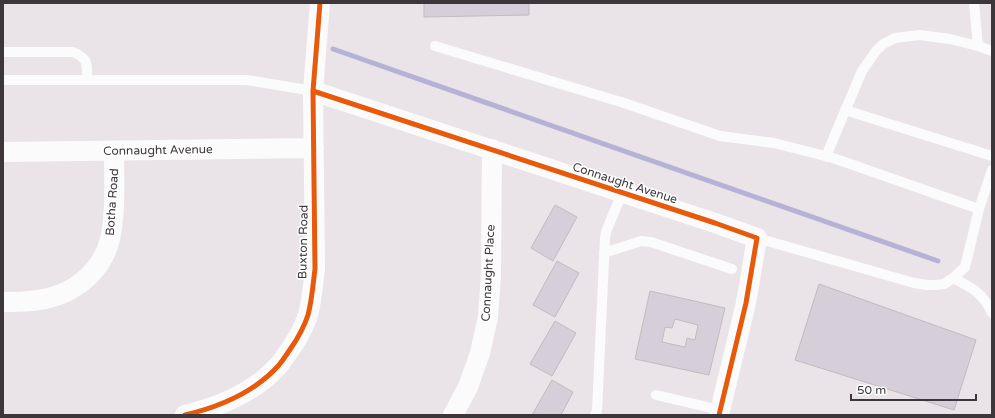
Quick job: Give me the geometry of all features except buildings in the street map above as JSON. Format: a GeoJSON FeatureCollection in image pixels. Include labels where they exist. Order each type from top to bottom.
{"type":"FeatureCollection","features":[{"type":"Feature","properties":{"kind":"street","name":"Buxton Road"},"geometry":{"type":"LineString","coordinates":[[185,415],[226,402],[252,388],[268,376],[280,365],[298,337],[308,315],[315,269],[313,91],[320,3]]}},
{"type":"Feature","properties":{"kind":"street","name":"Connaught Avenue"},"geometry":{"type":"LineString","coordinates":[[313,91],[757,238]]}},
{"type":"Feature","properties":{"kind":"street","name":"Connaught Avenue"},"geometry":{"type":"LineString","coordinates":[[3,152],[314,148]]}},
{"type":"Feature","properties":{"kind":"street","name":"Connaught Place"},"geometry":{"type":"LineString","coordinates":[[453,415],[468,387],[480,353],[488,317],[491,275],[492,149]]}},
{"type":"Feature","properties":{"kind":"street","name":"Botha Road"},"geometry":{"type":"LineString","coordinates":[[3,302],[35,301],[50,298],[66,292],[80,284],[93,273],[103,257],[110,241],[114,195],[114,150]]}},
{"type":"Feature","properties":{"kind":"street"},"geometry":{"type":"LineString","coordinates":[[720,412],[746,303],[757,238]]}},
{"type":"Feature","properties":{"kind":"lane"},"geometry":{"type":"LineString","coordinates":[[974,3],[978,46]]}},
{"type":"Feature","properties":{"kind":"lane"},"geometry":{"type":"LineString","coordinates":[[827,157],[862,71],[876,51],[883,44],[896,38],[919,35],[950,39],[992,51]]}},
{"type":"Feature","properties":{"kind":"lane"},"geometry":{"type":"LineString","coordinates":[[435,46],[624,102],[720,136],[774,142],[827,157],[980,209]]}},
{"type":"Feature","properties":{"kind":"lane"},"geometry":{"type":"LineString","coordinates":[[3,52],[73,52],[81,56],[87,63],[87,80]]}},
{"type":"Feature","properties":{"kind":"lane"},"geometry":{"type":"LineString","coordinates":[[3,80],[247,80],[313,91]]}},
{"type":"Feature","properties":{"kind":"lane"},"geometry":{"type":"LineString","coordinates":[[846,110],[992,156]]}},
{"type":"Feature","properties":{"kind":"lane"},"geometry":{"type":"LineString","coordinates":[[757,238],[914,283],[927,285],[944,284],[954,278],[965,267],[992,170]]}},
{"type":"Feature","properties":{"kind":"lane"},"geometry":{"type":"LineString","coordinates":[[595,415],[599,379],[606,232],[622,193]]}},
{"type":"Feature","properties":{"kind":"lane"},"geometry":{"type":"LineString","coordinates":[[604,253],[645,241],[732,269]]}},
{"type":"Feature","properties":{"kind":"lane"},"geometry":{"type":"LineString","coordinates":[[954,278],[973,288],[983,298],[992,313]]}},
{"type":"Feature","properties":{"kind":"lane"},"geometry":{"type":"LineString","coordinates":[[656,395],[720,412]]}},
{"type":"Feature","properties":{"kind":"waterway"},"geometry":{"type":"LineString","coordinates":[[333,49],[938,261]]}},
{"type":"Feature","properties":{"kind":"cycle path"},"geometry":{"type":"LineString","coordinates":[[185,415],[211,408],[236,397],[248,391],[269,375],[279,365],[294,344],[308,315],[315,269],[313,91],[320,3]]}},
{"type":"Feature","properties":{"kind":"cycle path"},"geometry":{"type":"LineString","coordinates":[[313,91],[757,238],[746,303],[719,415]]}}]}
